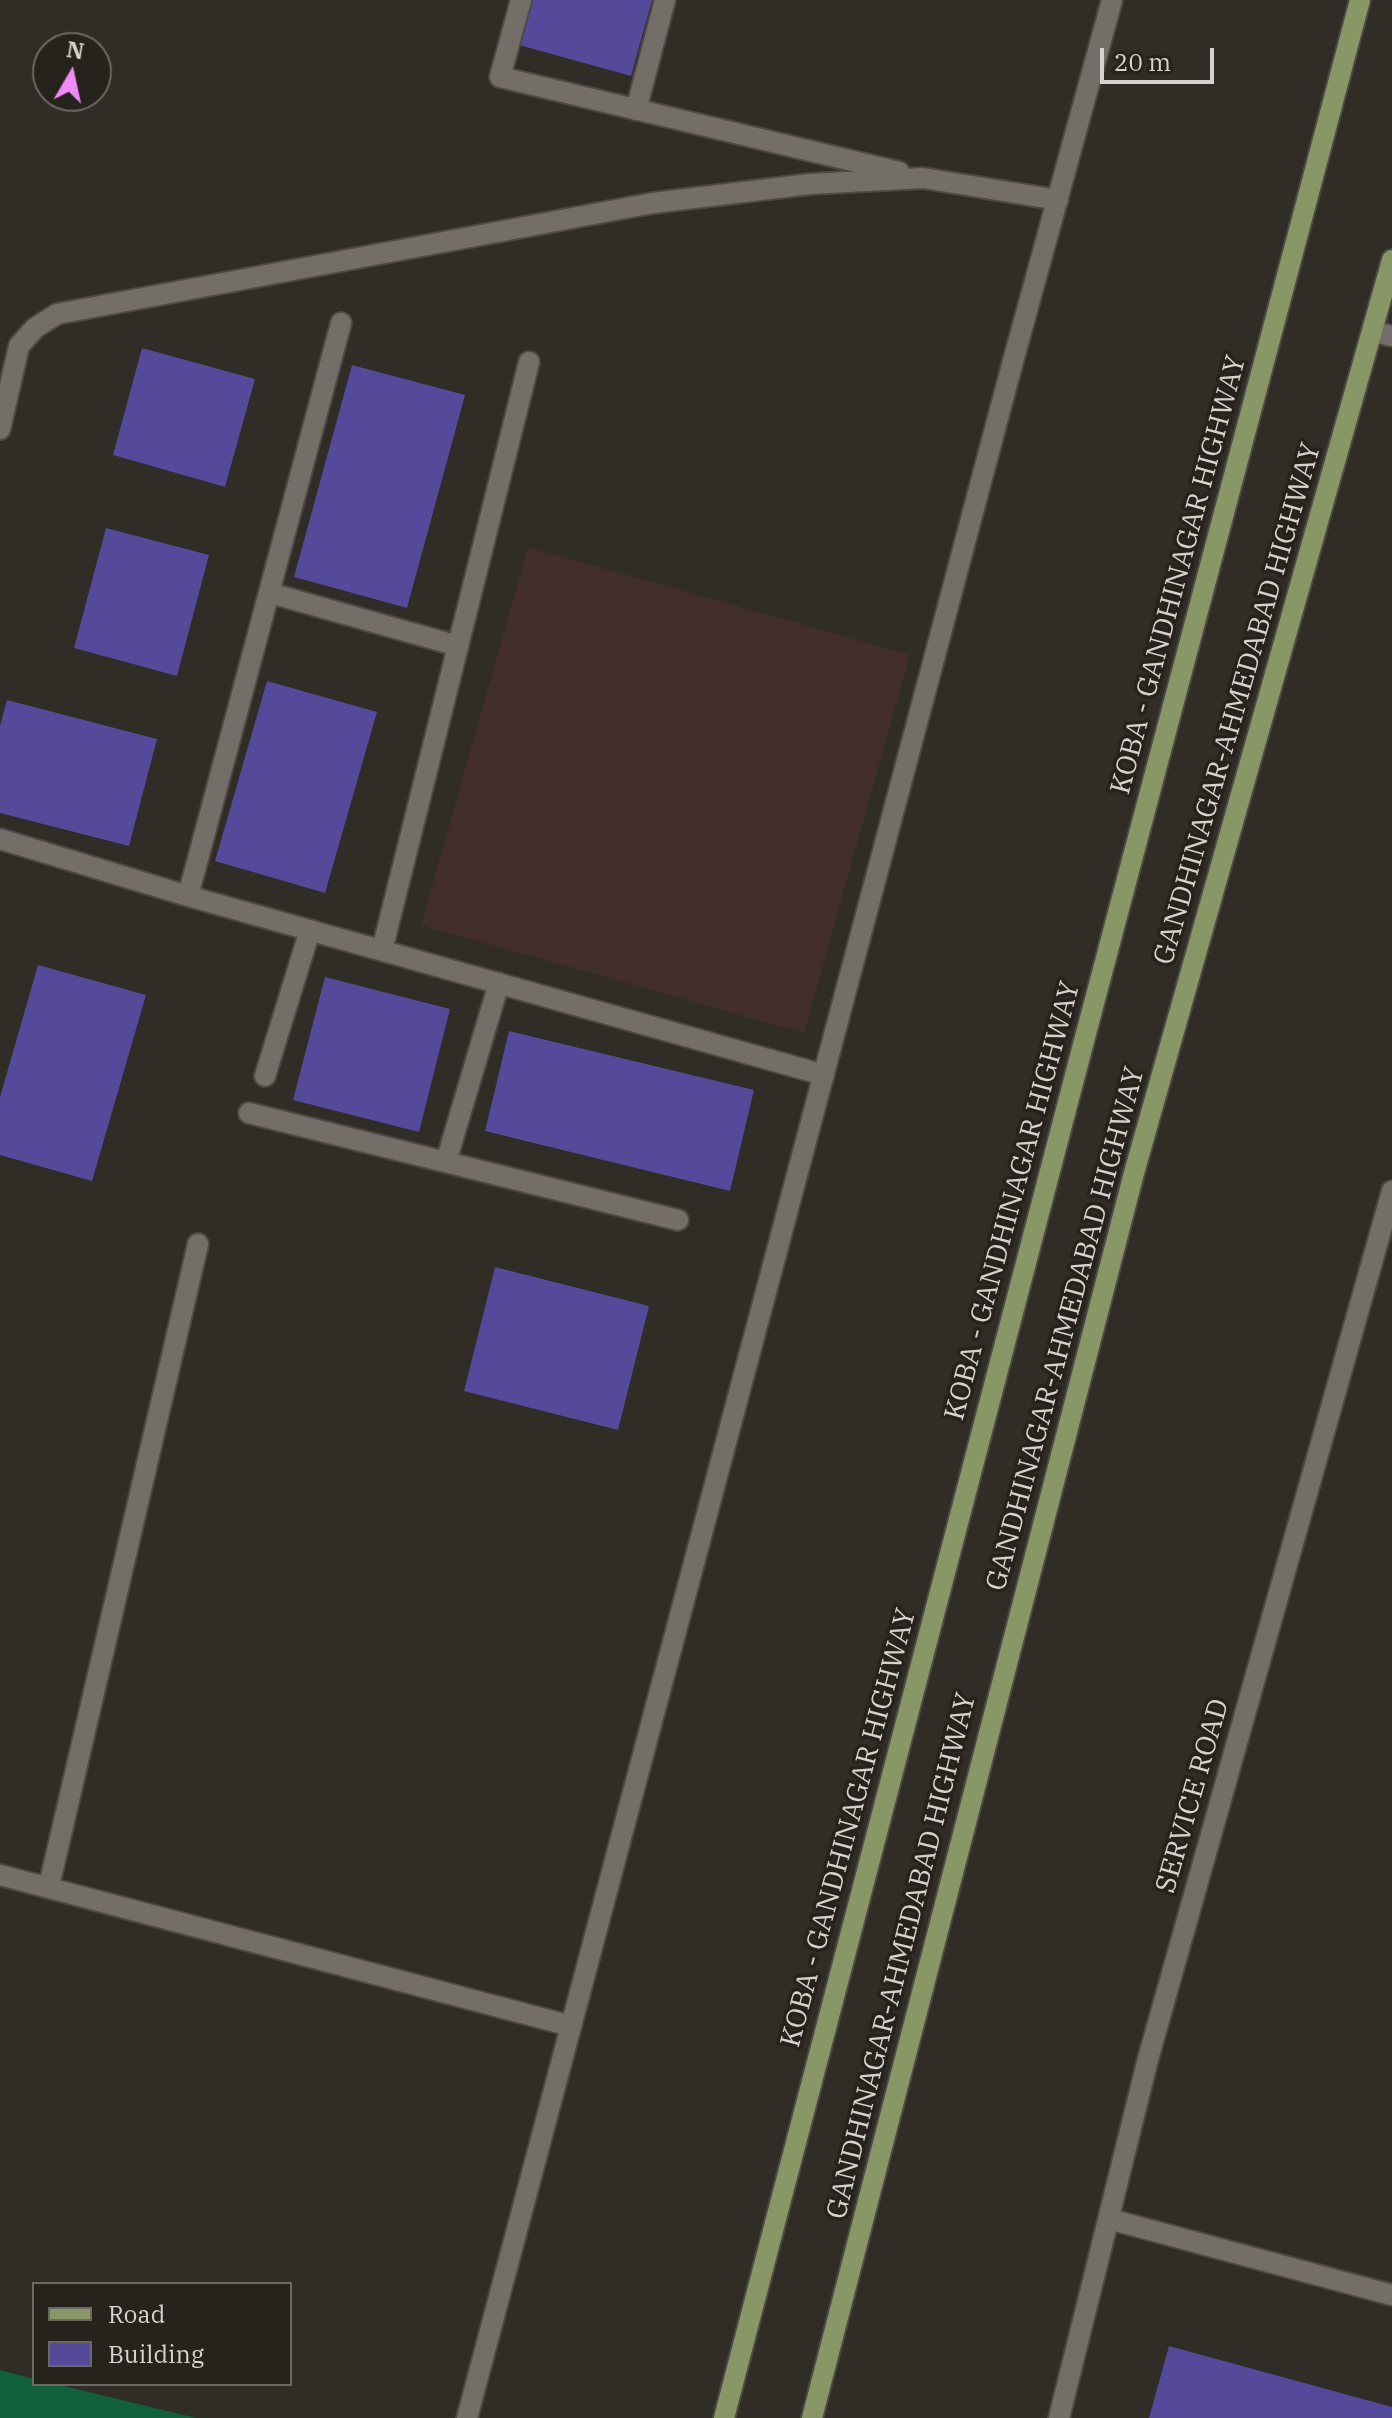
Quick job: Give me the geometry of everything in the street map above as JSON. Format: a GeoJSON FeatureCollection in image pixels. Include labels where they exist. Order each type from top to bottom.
{"type":"FeatureCollection","features":[{"type":"Feature","properties":{"kind":"main road","name":"KOBA - GANDHINAGAR HIGHWAY"},"geometry":{"type":"LineString","coordinates":[[724,2418],[1360,0]]}},
{"type":"Feature","properties":{"kind":"main road","name":"GANDHINAGAR-AHMEDABAD HIGHWAY"},"geometry":{"type":"LineString","coordinates":[[812,2418],[1134,1173],[1383,334],[1392,260]]}},
{"type":"Feature","properties":{"kind":"street"},"geometry":{"type":"LineString","coordinates":[[521,0],[500,77],[923,178],[1058,200]]}},
{"type":"Feature","properties":{"kind":"street"},"geometry":{"type":"LineString","coordinates":[[636,110],[665,0]]}},
{"type":"Feature","properties":{"kind":"street"},"geometry":{"type":"LineString","coordinates":[[467,2418],[1112,0]]}},
{"type":"Feature","properties":{"kind":"street"},"geometry":{"type":"LineString","coordinates":[[0,429],[10,346],[57,314],[653,203],[810,184],[923,178]]}},
{"type":"Feature","properties":{"kind":"street"},"geometry":{"type":"LineString","coordinates":[[188,896],[341,323]]}},
{"type":"Feature","properties":{"kind":"street"},"geometry":{"type":"LineString","coordinates":[[382,950],[529,362]]}},
{"type":"Feature","properties":{"kind":"street"},"geometry":{"type":"LineString","coordinates":[[270,593],[458,646]]}},
{"type":"Feature","properties":{"kind":"street"},"geometry":{"type":"LineString","coordinates":[[0,839],[188,896],[824,1075]]}},
{"type":"Feature","properties":{"kind":"street"},"geometry":{"type":"LineString","coordinates":[[265,1076],[310,930]]}},
{"type":"Feature","properties":{"kind":"street"},"geometry":{"type":"LineString","coordinates":[[446,1162],[499,983]]}},
{"type":"Feature","properties":{"kind":"street"},"geometry":{"type":"LineString","coordinates":[[249,1113],[678,1220]]}},
{"type":"Feature","properties":{"kind":"street","name":"SERVICE ROAD"},"geometry":{"type":"LineString","coordinates":[[1059,2418],[1148,2059],[1392,1191]]}},
{"type":"Feature","properties":{"kind":"street"},"geometry":{"type":"LineString","coordinates":[[49,1886],[198,1244]]}},
{"type":"Feature","properties":{"kind":"street"},"geometry":{"type":"LineString","coordinates":[[0,1875],[571,2026]]}},
{"type":"Feature","properties":{"kind":"street"},"geometry":{"type":"LineString","coordinates":[[1109,2219],[1392,2295]]}},
{"type":"Feature","properties":{"kind":"shaded area"},"geometry":{"type":"Polygon","coordinates":[[[528,547],[910,655],[804,1033],[421,925],[528,547]]]}},
{"type":"Feature","properties":{"kind":"green space"},"geometry":{"type":"Polygon","coordinates":[[[0,2370],[32,2378],[32,2386],[64,2386],[196,2418],[0,2418],[0,2370]]]}},
{"type":"Feature","properties":{"kind":"building"},"geometry":{"type":"Polygon","coordinates":[[[531,0],[652,0],[631,76],[519,45],[531,0]]]}},
{"type":"Feature","properties":{"kind":"building"},"geometry":{"type":"Polygon","coordinates":[[[142,348],[255,379],[225,487],[113,455],[142,348]]]}},
{"type":"Feature","properties":{"kind":"building"},"geometry":{"type":"Polygon","coordinates":[[[352,365],[465,395],[407,608],[294,577],[352,365]]]}},
{"type":"Feature","properties":{"kind":"building"},"geometry":{"type":"Polygon","coordinates":[[[106,528],[209,555],[177,676],[74,648],[106,528]]]}},
{"type":"Feature","properties":{"kind":"building"},"geometry":{"type":"Polygon","coordinates":[[[267,681],[377,712],[325,893],[215,861],[267,681]]]}},
{"type":"Feature","properties":{"kind":"building"},"geometry":{"type":"Polygon","coordinates":[[[7,700],[157,739],[129,846],[0,813],[0,726],[7,700]]]}},
{"type":"Feature","properties":{"kind":"building"},"geometry":{"type":"Polygon","coordinates":[[[38,965],[146,995],[92,1181],[0,1155],[0,1097],[38,965]]]}},
{"type":"Feature","properties":{"kind":"building"},"geometry":{"type":"Polygon","coordinates":[[[325,977],[450,1009],[419,1132],[293,1100],[325,977]]]}},
{"type":"Feature","properties":{"kind":"building"},"geometry":{"type":"Polygon","coordinates":[[[509,1031],[754,1090],[730,1191],[485,1131],[509,1031]]]}},
{"type":"Feature","properties":{"kind":"building"},"geometry":{"type":"Polygon","coordinates":[[[495,1267],[649,1306],[618,1430],[464,1391],[495,1267]]]}},
{"type":"Feature","properties":{"kind":"building"},"geometry":{"type":"Polygon","coordinates":[[[1169,2346],[1392,2407],[1392,2418],[1149,2418],[1169,2346]]]}}]}
